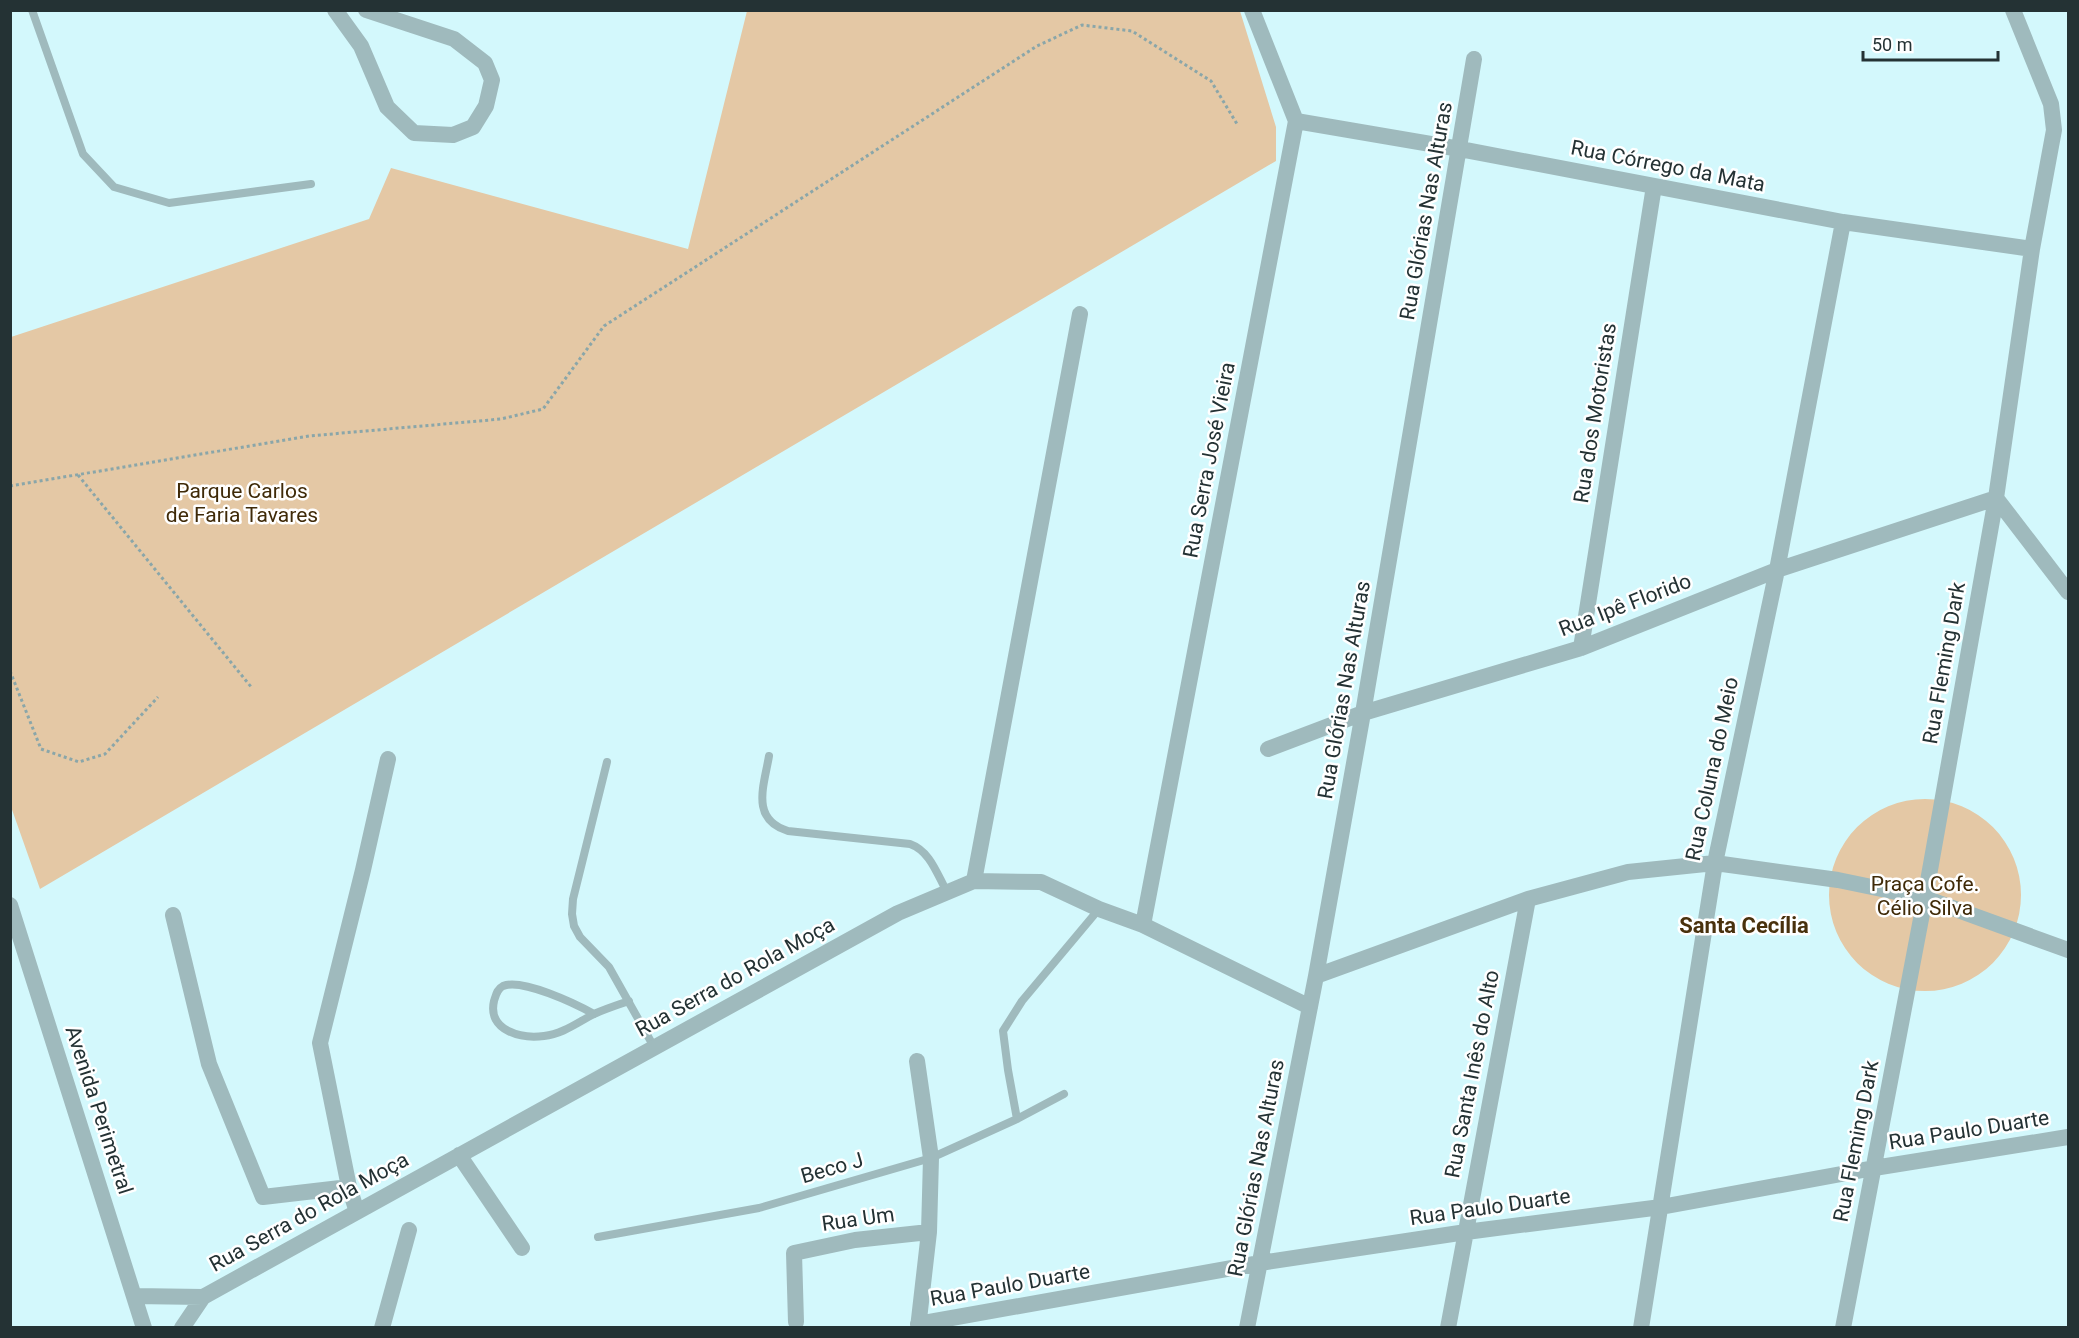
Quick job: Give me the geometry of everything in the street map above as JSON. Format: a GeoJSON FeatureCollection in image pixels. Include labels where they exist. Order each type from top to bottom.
{"type":"FeatureCollection","features":[{"type":"Feature","properties":{"kind":"street"},"geometry":{"type":"LineString","coordinates":[[335,10],[361,46],[387,107],[414,133],[453,135],[473,127],[486,106],[492,80],[485,63],[454,39],[366,10]]}},
{"type":"Feature","properties":{"kind":"street"},"geometry":{"type":"LineString","coordinates":[[1252,10],[1296,121]]}},
{"type":"Feature","properties":{"kind":"street","name":"Rua Fleming Dark"},"geometry":{"type":"LineString","coordinates":[[1843,1328],[1925,898],[1996,498],[2032,249],[2054,130],[2051,104],[2013,10]]}},
{"type":"Feature","properties":{"kind":"street","name":"Rua Glórias Nas Alturas"},"geometry":{"type":"LineString","coordinates":[[1247,1328],[1316,976],[1474,59]]}},
{"type":"Feature","properties":{"kind":"street","name":"Rua Córrego da Mata"},"geometry":{"type":"LineString","coordinates":[[1296,121],[1460,149],[1843,222],[2032,249]]}},
{"type":"Feature","properties":{"kind":"street","name":"Rua Serra José Vieira"},"geometry":{"type":"LineString","coordinates":[[1143,925],[1296,121]]}},
{"type":"Feature","properties":{"kind":"street","name":"Rua dos Motoristas"},"geometry":{"type":"LineString","coordinates":[[1581,648],[1654,186]]}},
{"type":"Feature","properties":{"kind":"street","name":"Rua Coluna do Meio"},"geometry":{"type":"LineString","coordinates":[[1641,1328],[1715,863],[1777,570],[1843,222]]}},
{"type":"Feature","properties":{"kind":"street"},"geometry":{"type":"LineString","coordinates":[[974,881],[1080,314]]}},
{"type":"Feature","properties":{"kind":"street"},"geometry":{"type":"LineString","coordinates":[[1996,498],[2068,592]]}},
{"type":"Feature","properties":{"kind":"street","name":"Rua Ipê Florido"},"geometry":{"type":"LineString","coordinates":[[1268,749],[1363,713],[1581,648],[1777,570],[1996,498]]}},
{"type":"Feature","properties":{"kind":"street"},"geometry":{"type":"LineString","coordinates":[[357,1212],[349,1187],[320,1043],[388,759]]}},
{"type":"Feature","properties":{"kind":"street"},"geometry":{"type":"LineString","coordinates":[[1316,976],[1528,899],[1628,872],[1715,863],[1838,880],[1925,898],[2068,951]]}},
{"type":"Feature","properties":{"kind":"street","name":"Rua Serra do Rola Moça"},"geometry":{"type":"LineString","coordinates":[[182,1328],[203,1297],[898,913],[974,881],[1041,882],[1099,909],[1143,925],[1310,1007]]}},
{"type":"Feature","properties":{"kind":"street","name":"Rua Santa Inês do Alto"},"geometry":{"type":"LineString","coordinates":[[1448,1328],[1528,899]]}},
{"type":"Feature","properties":{"kind":"street","name":"Avenida Perimetral"},"geometry":{"type":"LineString","coordinates":[[10,906],[143,1327]]}},
{"type":"Feature","properties":{"kind":"street"},"geometry":{"type":"LineString","coordinates":[[173,915],[209,1064],[262,1197],[349,1187]]}},
{"type":"Feature","properties":{"kind":"street"},"geometry":{"type":"LineString","coordinates":[[917,1061],[931,1158],[929,1232],[918,1326]]}},
{"type":"Feature","properties":{"kind":"street","name":"Rua Paulo Duarte"},"geometry":{"type":"LineString","coordinates":[[918,1326],[1260,1263],[1466,1232],[1661,1207],[1874,1168],[2068,1137]]}},
{"type":"Feature","properties":{"kind":"street"},"geometry":{"type":"LineString","coordinates":[[459,1155],[522,1248]]}},
{"type":"Feature","properties":{"kind":"street"},"geometry":{"type":"LineString","coordinates":[[382,1328],[409,1230]]}},
{"type":"Feature","properties":{"kind":"street","name":"Rua Um"},"geometry":{"type":"LineString","coordinates":[[796,1322],[794,1252],[855,1240],[929,1232]]}},
{"type":"Feature","properties":{"kind":"street","name":"Rua Serra do Rola Moça"},"geometry":{"type":"LineString","coordinates":[[134,1296],[203,1297]]}},
{"type":"Feature","properties":{"kind":"lane"},"geometry":{"type":"LineString","coordinates":[[32,10],[83,154],[114,186],[168,203],[311,184]]}},
{"type":"Feature","properties":{"kind":"lane"},"geometry":{"type":"LineString","coordinates":[[769,756],[761,802],[768,820],[776,828],[900,842],[918,847],[925,853],[947,892]]}},
{"type":"Feature","properties":{"kind":"lane"},"geometry":{"type":"LineString","coordinates":[[607,762],[573,899],[572,914],[574,926],[580,937],[609,967],[654,1047]]}},
{"type":"Feature","properties":{"kind":"lane"},"geometry":{"type":"LineString","coordinates":[[1017,1119],[1004,1031],[1022,1001],[1099,909]]}},
{"type":"Feature","properties":{"kind":"lane"},"geometry":{"type":"LineString","coordinates":[[594,1014],[571,1002],[513,984],[501,987],[496,993],[493,1006],[494,1018],[500,1027],[510,1033],[529,1037],[546,1036],[568,1029],[594,1014],[629,1001]]}},
{"type":"Feature","properties":{"kind":"lane","name":"Beco J"},"geometry":{"type":"LineString","coordinates":[[598,1238],[759,1208],[931,1158],[1017,1119],[1064,1094]]}},
{"type":"Feature","properties":{"kind":"path"},"geometry":{"type":"LineString","coordinates":[[10,488],[309,436],[501,419],[543,409],[604,326],[1037,46],[1082,25],[1132,31],[1172,56],[1211,81],[1237,124]]}},
{"type":"Feature","properties":{"kind":"path"},"geometry":{"type":"LineString","coordinates":[[78,475],[252,688]]}},
{"type":"Feature","properties":{"kind":"path"},"geometry":{"type":"LineString","coordinates":[[10,671],[41,749],[79,762],[105,754],[158,697]]}},
{"type":"Feature","properties":{"kind":"green space","name":"Parque Carlos de Faria Tavares"},"geometry":{"type":"Polygon","coordinates":[[[747,11],[1240,11],[1276,127],[1276,161],[40,889],[10,804],[11,337],[369,219],[391,168],[688,249],[747,11]]]}},
{"type":"Feature","properties":{"kind":"green space","name":"Praça Cofe. Célio Silva"},"geometry":{"type":"Polygon","coordinates":[[[1916,799],[1934,799],[1962,806],[1993,827],[2014,858],[2021,895],[2014,932],[1993,963],[1962,984],[1934,991],[1916,991],[1880,980],[1851,956],[1840,940],[1833,923],[1829,904],[1829,886],[1840,850],[1864,821],[1880,810],[1897,803],[1916,799]]]}},
{"type":"Feature","properties":{"kind":"district","name":"Santa Cecília"},"geometry":{"type":"Point","coordinates":[1744,925]}}]}
